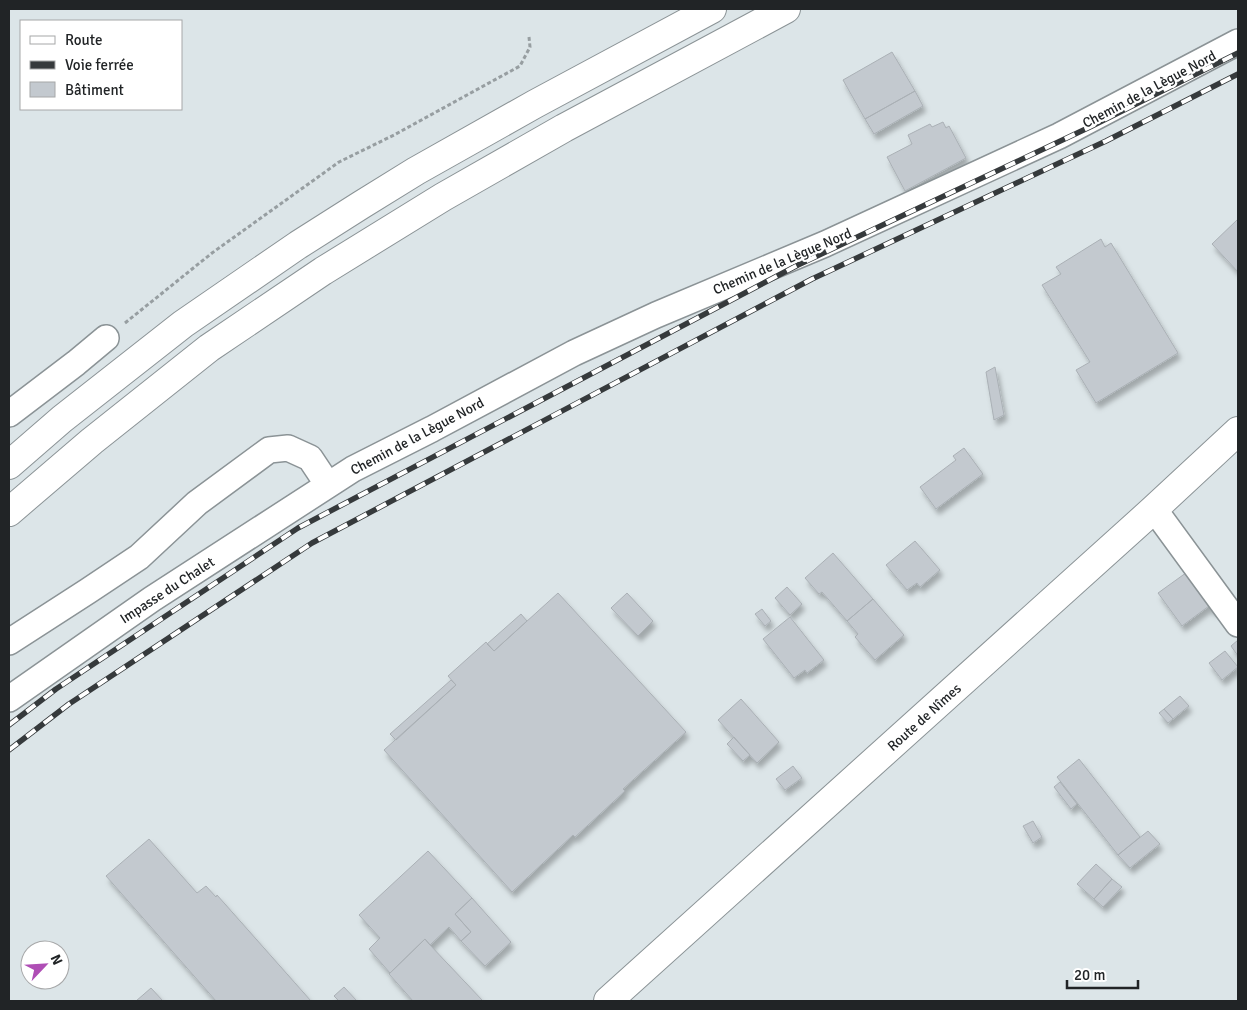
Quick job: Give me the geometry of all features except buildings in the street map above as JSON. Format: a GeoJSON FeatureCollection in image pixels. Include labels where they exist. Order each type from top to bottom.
{"type":"FeatureCollection","features":[{"type":"Feature","properties":{"kind":"main road"},"geometry":{"type":"LineString","coordinates":[[9,465],[62,419],[183,324],[361,204],[543,100],[712,9]]}},
{"type":"Feature","properties":{"kind":"main road"},"geometry":{"type":"LineString","coordinates":[[9,512],[92,440],[209,348],[323,271],[443,196],[564,128],[786,9]]}},
{"type":"Feature","properties":{"kind":"main road","name":"Route de Nîmes"},"geometry":{"type":"LineString","coordinates":[[608,1001],[1238,431]]}},
{"type":"Feature","properties":{"kind":"street","name":"Chemin de la Lègue Nord"},"geometry":{"type":"LineString","coordinates":[[328,485],[353,469],[574,353],[656,315],[825,244],[1059,136],[1238,42]]}},
{"type":"Feature","properties":{"kind":"street"},"geometry":{"type":"LineString","coordinates":[[9,414],[106,338]]}},
{"type":"Feature","properties":{"kind":"street"},"geometry":{"type":"LineString","coordinates":[[9,642],[138,557],[197,503],[269,450],[288,448],[310,458],[328,485]]}},
{"type":"Feature","properties":{"kind":"street","name":"Impasse du Chalet"},"geometry":{"type":"LineString","coordinates":[[9,699],[152,599],[328,485]]}},
{"type":"Feature","properties":{"kind":"street"},"geometry":{"type":"LineString","coordinates":[[1154,509],[1238,624]]}},
{"type":"Feature","properties":{"kind":"path"},"geometry":{"type":"LineString","coordinates":[[106,338],[212,253],[339,162],[394,135],[520,66],[530,47],[529,37]]}},
{"type":"Feature","properties":{"kind":"railway"},"geometry":{"type":"LineString","coordinates":[[9,725],[56,689],[298,528],[798,265],[1092,126],[1238,53]]}},
{"type":"Feature","properties":{"kind":"railway"},"geometry":{"type":"LineString","coordinates":[[9,750],[69,704],[312,543],[812,279],[1106,141],[1238,74]]}}]}
